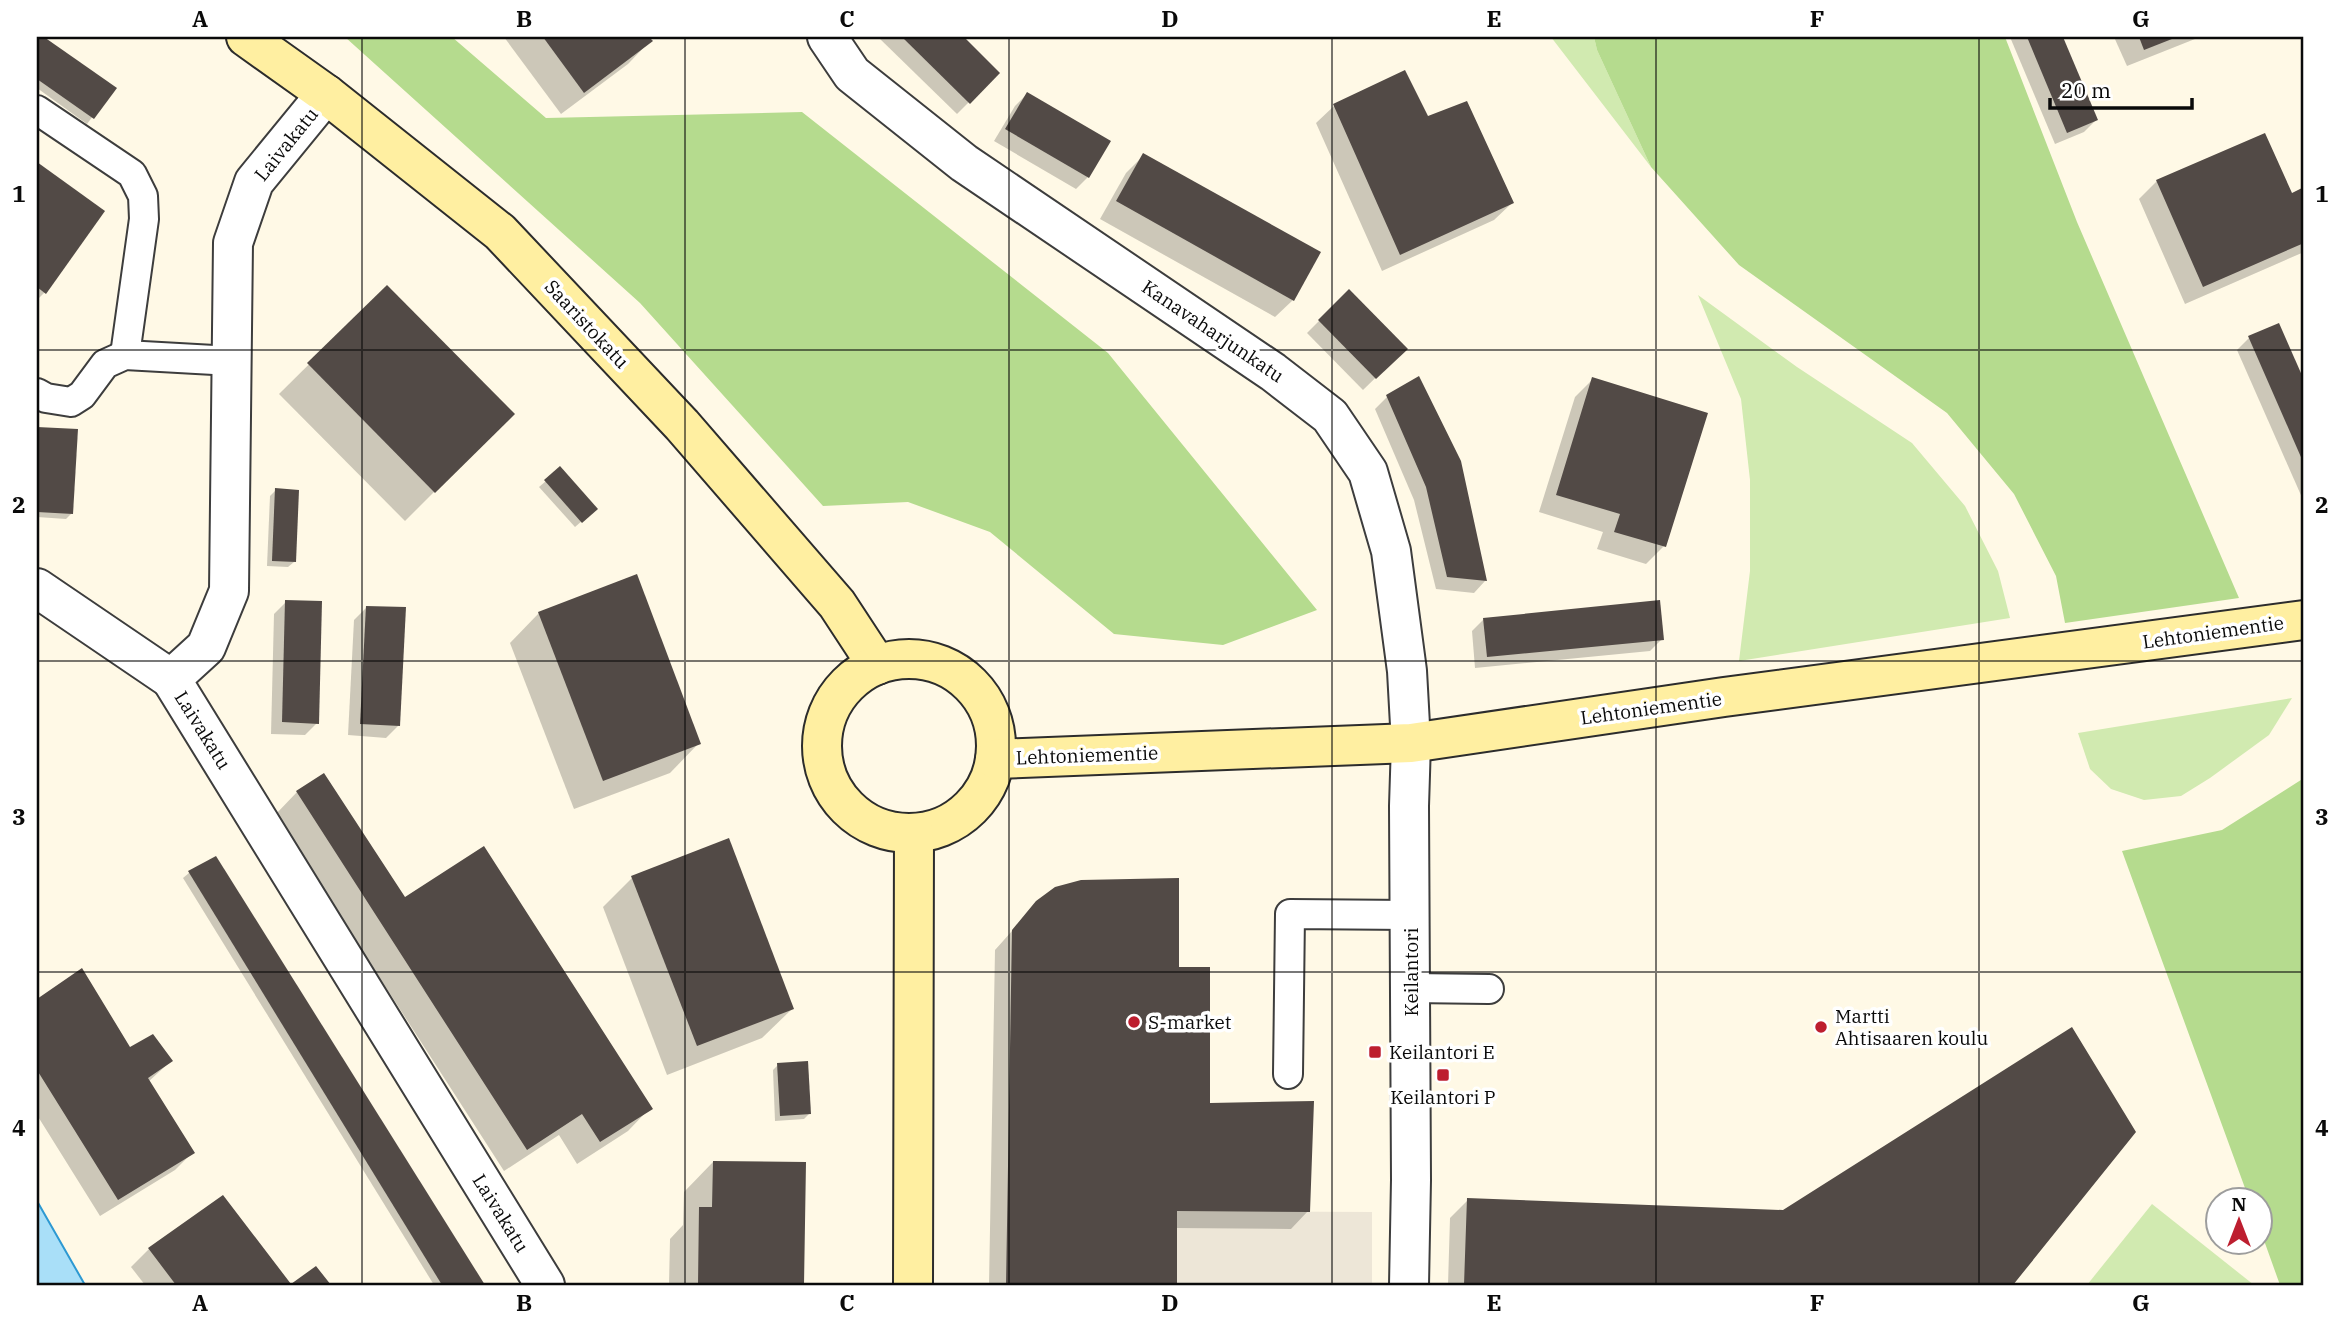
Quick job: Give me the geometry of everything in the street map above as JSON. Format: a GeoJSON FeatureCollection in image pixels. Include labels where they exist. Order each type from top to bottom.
{"type":"FeatureCollection","features":[{"type":"Feature","properties":{"kind":"main road","name":"Saaristokatu"},"geometry":{"type":"LineString","coordinates":[[246,37],[326,94],[500,232],[692,436],[837,604],[877,665]]}},
{"type":"Feature","properties":{"kind":"main road","name":"Lehtoniementie"},"geometry":{"type":"LineString","coordinates":[[995,759],[1411,743],[1738,695],[2304,620]]}},
{"type":"Feature","properties":{"kind":"main road"},"geometry":{"type":"LineString","coordinates":[[902,659],[928,661],[952,670],[973,686],[988,707],[995,732],[995,759],[989,781],[983,791],[959,818],[937,828],[914,833],[890,831],[866,822],[847,807],[832,788],[823,765],[821,740],[827,716],[838,694],[855,677],[877,665],[902,659]]}},
{"type":"Feature","properties":{"kind":"main road"},"geometry":{"type":"LineString","coordinates":[[913,1285],[914,833]]}},
{"type":"Feature","properties":{"kind":"street","name":"Kanavaharjunkatu"},"geometry":{"type":"LineString","coordinates":[[827,37],[852,74],[964,163],[1273,372],[1330,416],[1368,472],[1391,551],[1407,671],[1411,743]]}},
{"type":"Feature","properties":{"kind":"street","name":"Laivakatu"},"geometry":{"type":"LineString","coordinates":[[326,94],[254,182],[233,243],[229,591],[206,647],[171,679],[545,1285]]}},
{"type":"Feature","properties":{"kind":"street"},"geometry":{"type":"LineString","coordinates":[[37,588],[171,679]]}},
{"type":"Feature","properties":{"kind":"street","name":"Keilantori"},"geometry":{"type":"LineString","coordinates":[[1409,1285],[1411,743]]}},
{"type":"Feature","properties":{"kind":"lane"},"geometry":{"type":"LineString","coordinates":[[37,110],[132,174],[142,196],[144,219],[125,355]]}},
{"type":"Feature","properties":{"kind":"lane"},"geometry":{"type":"LineString","coordinates":[[37,393],[46,398],[71,401],[82,395],[105,364],[125,355],[232,360]]}},
{"type":"Feature","properties":{"kind":"lane"},"geometry":{"type":"LineString","coordinates":[[1288,1074],[1290,914],[1410,915]]}},
{"type":"Feature","properties":{"kind":"lane"},"geometry":{"type":"LineString","coordinates":[[1411,988],[1489,989]]}},
{"type":"Feature","properties":{"kind":"green space"},"geometry":{"type":"Polygon","coordinates":[[[345,37],[452,37],[546,118],[802,112],[1108,353],[1317,610],[1223,645],[1114,634],[990,532],[908,502],[823,506],[640,303],[345,37]]]}},
{"type":"Feature","properties":{"kind":"green space"},"geometry":{"type":"Polygon","coordinates":[[[1551,37],[1594,37],[1597,50],[1651,167],[1551,37]]]}},
{"type":"Feature","properties":{"kind":"green space"},"geometry":{"type":"Polygon","coordinates":[[[1594,37],[2005,37],[2077,222],[2239,598],[2065,623],[2056,576],[2014,494],[1947,413],[1739,265],[1651,167],[1597,50],[1594,37]]]}},
{"type":"Feature","properties":{"kind":"green space"},"geometry":{"type":"Polygon","coordinates":[[[1698,295],[1797,367],[1912,443],[1965,506],[1998,571],[2010,618],[1739,661],[1750,571],[1750,480],[1741,399],[1698,295]]]}},
{"type":"Feature","properties":{"kind":"green space"},"geometry":{"type":"Polygon","coordinates":[[[2292,698],[2269,735],[2181,796],[2144,800],[2111,789],[2090,769],[2078,733],[2292,698]]]}},
{"type":"Feature","properties":{"kind":"green space"},"geometry":{"type":"Polygon","coordinates":[[[2304,778],[2304,1285],[2280,1285],[2270,1256],[2274,1256],[2274,1186],[2244,1186],[2122,851],[2222,830],[2304,778]]]}},
{"type":"Feature","properties":{"kind":"green space"},"geometry":{"type":"Polygon","coordinates":[[[2152,1204],[2204,1245],[2204,1256],[2217,1256],[2254,1285],[2087,1285],[2152,1204]]]}},
{"type":"Feature","properties":{"kind":"shaded area"},"geometry":{"type":"Polygon","coordinates":[[[1177,1211],[1372,1212],[1372,1285],[1177,1285],[1177,1211]]]}},
{"type":"Feature","properties":{"kind":"water"},"geometry":{"type":"Polygon","coordinates":[[[37,1201],[85,1285],[37,1285],[37,1201]]]}},
{"type":"Feature","properties":{"kind":"building"},"geometry":{"type":"Polygon","coordinates":[[[37,37],[44,37],[117,88],[94,119],[37,79],[37,37]]]}},
{"type":"Feature","properties":{"kind":"building"},"geometry":{"type":"Polygon","coordinates":[[[543,37],[649,37],[653,41],[584,93],[543,37]]]}},
{"type":"Feature","properties":{"kind":"building"},"geometry":{"type":"Polygon","coordinates":[[[902,37],[964,37],[1000,73],[970,104],[902,37]]]}},
{"type":"Feature","properties":{"kind":"building"},"geometry":{"type":"Polygon","coordinates":[[[2027,37],[2063,37],[2098,120],[2067,133],[2027,37]]]}},
{"type":"Feature","properties":{"kind":"building"},"geometry":{"type":"Polygon","coordinates":[[[2139,37],[2177,37],[2144,50],[2139,37]]]}},
{"type":"Feature","properties":{"kind":"building"},"geometry":{"type":"Polygon","coordinates":[[[1405,70],[1428,116],[1467,101],[1514,203],[1400,255],[1333,104],[1405,70]]]}},
{"type":"Feature","properties":{"kind":"building"},"geometry":{"type":"Polygon","coordinates":[[[1027,92],[1111,141],[1089,178],[1005,129],[1027,92]]]}},
{"type":"Feature","properties":{"kind":"building"},"geometry":{"type":"Polygon","coordinates":[[[2265,133],[2292,193],[2304,187],[2304,243],[2203,287],[2156,180],[2265,133]]]}},
{"type":"Feature","properties":{"kind":"building"},"geometry":{"type":"Polygon","coordinates":[[[1143,153],[1321,252],[1294,301],[1116,201],[1143,153]]]}},
{"type":"Feature","properties":{"kind":"building"},"geometry":{"type":"Polygon","coordinates":[[[37,162],[105,211],[46,294],[37,287],[37,162]]]}},
{"type":"Feature","properties":{"kind":"building"},"geometry":{"type":"Polygon","coordinates":[[[387,285],[515,414],[435,493],[307,363],[387,285]]]}},
{"type":"Feature","properties":{"kind":"building"},"geometry":{"type":"Polygon","coordinates":[[[1349,289],[1408,349],[1376,379],[1318,320],[1349,289]]]}},
{"type":"Feature","properties":{"kind":"building"},"geometry":{"type":"Polygon","coordinates":[[[2279,323],[2304,380],[2304,464],[2248,336],[2279,323]]]}},
{"type":"Feature","properties":{"kind":"building"},"geometry":{"type":"Polygon","coordinates":[[[1419,376],[1461,461],[1487,581],[1447,577],[1426,487],[1386,395],[1419,376]]]}},
{"type":"Feature","properties":{"kind":"building"},"geometry":{"type":"Polygon","coordinates":[[[1592,377],[1708,413],[1666,547],[1614,532],[1620,514],[1556,495],[1592,377]]]}},
{"type":"Feature","properties":{"kind":"building"},"geometry":{"type":"Polygon","coordinates":[[[37,427],[78,429],[73,514],[37,512],[37,427]]]}},
{"type":"Feature","properties":{"kind":"building"},"geometry":{"type":"Polygon","coordinates":[[[560,466],[598,509],[582,523],[544,480],[560,466]]]}},
{"type":"Feature","properties":{"kind":"building"},"geometry":{"type":"Polygon","coordinates":[[[275,488],[299,490],[296,562],[272,561],[275,488]]]}},
{"type":"Feature","properties":{"kind":"building"},"geometry":{"type":"Polygon","coordinates":[[[637,574],[701,744],[603,781],[538,612],[637,574]]]}},
{"type":"Feature","properties":{"kind":"building"},"geometry":{"type":"Polygon","coordinates":[[[285,600],[322,601],[319,724],[282,722],[285,600]]]}},
{"type":"Feature","properties":{"kind":"building"},"geometry":{"type":"Polygon","coordinates":[[[1660,600],[1664,640],[1487,657],[1483,618],[1660,600]]]}},
{"type":"Feature","properties":{"kind":"building"},"geometry":{"type":"Polygon","coordinates":[[[366,606],[406,607],[400,726],[360,724],[366,606]]]}},
{"type":"Feature","properties":{"kind":"building"},"geometry":{"type":"Polygon","coordinates":[[[324,773],[405,897],[484,846],[653,1109],[600,1142],[582,1114],[527,1150],[296,791],[324,773]]]}},
{"type":"Feature","properties":{"kind":"building"},"geometry":{"type":"Polygon","coordinates":[[[729,838],[794,1009],[697,1046],[631,876],[729,838]]]}},
{"type":"Feature","properties":{"kind":"building"},"geometry":{"type":"Polygon","coordinates":[[[216,856],[485,1285],[442,1285],[188,871],[216,856]]]}},
{"type":"Feature","properties":{"kind":"building"},"geometry":{"type":"Polygon","coordinates":[[[1179,878],[1179,967],[1210,967],[1210,1103],[1314,1101],[1310,1212],[1177,1211],[1177,1285],[1006,1285],[1012,930],[1036,901],[1055,887],[1081,880],[1179,878]]]}},
{"type":"Feature","properties":{"kind":"building"},"geometry":{"type":"Polygon","coordinates":[[[82,968],[130,1047],[153,1034],[173,1061],[148,1078],[195,1153],[118,1200],[37,1070],[37,999],[82,968]]]}},
{"type":"Feature","properties":{"kind":"building"},"geometry":{"type":"Polygon","coordinates":[[[2072,1027],[2136,1132],[2013,1285],[1464,1285],[1467,1198],[1783,1210],[2072,1027]]]}},
{"type":"Feature","properties":{"kind":"building"},"geometry":{"type":"Polygon","coordinates":[[[808,1061],[811,1114],[780,1116],[777,1063],[808,1061]]]}},
{"type":"Feature","properties":{"kind":"building"},"geometry":{"type":"Polygon","coordinates":[[[713,1161],[806,1162],[804,1285],[698,1285],[699,1207],[712,1207],[713,1161]]]}},
{"type":"Feature","properties":{"kind":"building"},"geometry":{"type":"Polygon","coordinates":[[[223,1195],[291,1284],[316,1266],[331,1285],[176,1285],[148,1248],[223,1195]]]}},
{"type":"Feature","properties":{"kind":"place","name":"S-market"},"geometry":{"type":"Point","coordinates":[1134,1022]}},
{"type":"Feature","properties":{"kind":"place","name":"Martti Ahtisaaren koulu"},"geometry":{"type":"Point","coordinates":[1821,1027]}},
{"type":"Feature","properties":{"kind":"place","name":"Keilantori E"},"geometry":{"type":"Point","coordinates":[1375,1052]}},
{"type":"Feature","properties":{"kind":"place","name":"Keilantori P"},"geometry":{"type":"Point","coordinates":[1443,1075]}}]}
